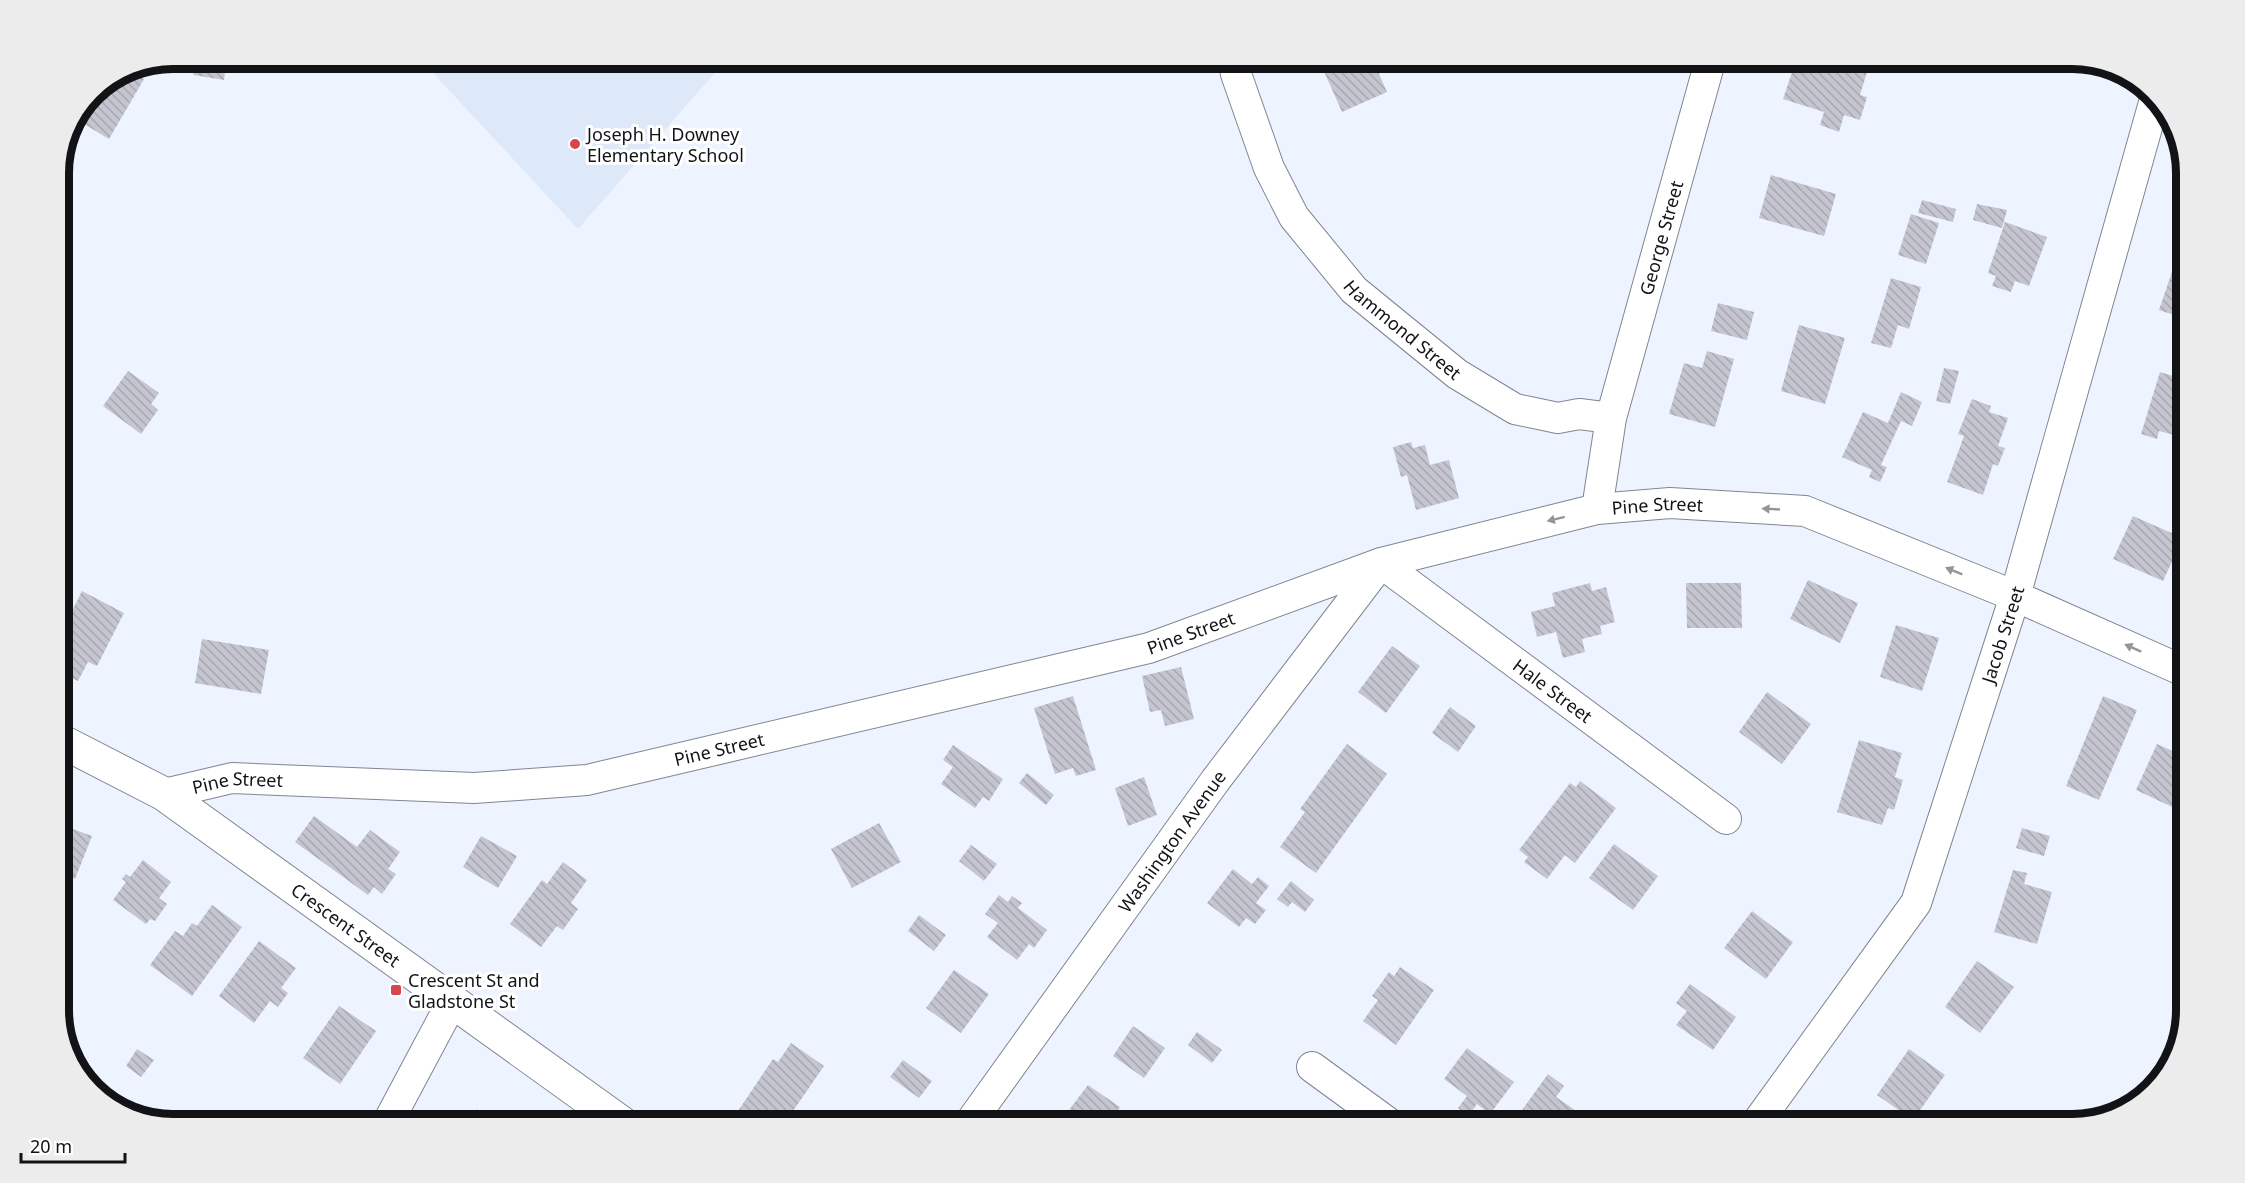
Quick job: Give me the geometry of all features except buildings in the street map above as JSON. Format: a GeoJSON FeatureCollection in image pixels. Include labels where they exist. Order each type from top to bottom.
{"type":"FeatureCollection","features":[{"type":"Feature","properties":{"kind":"main road","name":"Crescent Street"},"geometry":{"type":"LineString","coordinates":[[69,745],[164,794],[608,1114]]}},
{"type":"Feature","properties":{"kind":"street","name":"Hammond Street"},"geometry":{"type":"LineString","coordinates":[[1235,69],[1269,168],[1294,217],[1354,290],[1457,374],[1515,409],[1558,418],[1579,414],[1611,418]]}},
{"type":"Feature","properties":{"kind":"street","name":"George Street"},"geometry":{"type":"LineString","coordinates":[[1611,418],[1708,69]]}},
{"type":"Feature","properties":{"kind":"street","name":"Jacob Street"},"geometry":{"type":"LineString","coordinates":[[1764,1114],[1916,903],[2015,596],[2152,108]]}},
{"type":"Feature","properties":{"kind":"street"},"geometry":{"type":"LineString","coordinates":[[1597,509],[1611,418]]}},
{"type":"Feature","properties":{"kind":"street","name":"Pine Street"},"geometry":{"type":"LineString","coordinates":[[164,794],[232,778],[474,788],[587,780],[1149,648],[1381,563],[1597,509],[1670,503],[1805,511],[2015,596],[2176,668]]}},
{"type":"Feature","properties":{"kind":"street","name":"Hale Street"},"geometry":{"type":"LineString","coordinates":[[1381,563],[1726,819]]}},
{"type":"Feature","properties":{"kind":"street","name":"Washington Avenue"},"geometry":{"type":"LineString","coordinates":[[977,1114],[1215,781],[1381,563]]}},
{"type":"Feature","properties":{"kind":"street"},"geometry":{"type":"LineString","coordinates":[[393,1114],[452,1002]]}},
{"type":"Feature","properties":{"kind":"street"},"geometry":{"type":"LineString","coordinates":[[1312,1067],[1375,1114]]}},
{"type":"Feature","properties":{"kind":"shaded area","name":"Joseph H. Downey Elementary School"},"geometry":{"type":"Polygon","coordinates":[[[429,69],[718,69],[578,229],[429,69]]]}},
{"type":"Feature","properties":{"kind":"place","name":"Joseph H. Downey Elementary School"},"geometry":{"type":"Point","coordinates":[575,144]}},
{"type":"Feature","properties":{"kind":"place","name":"Crescent St and Gladstone St"},"geometry":{"type":"Point","coordinates":[396,990]}}]}
